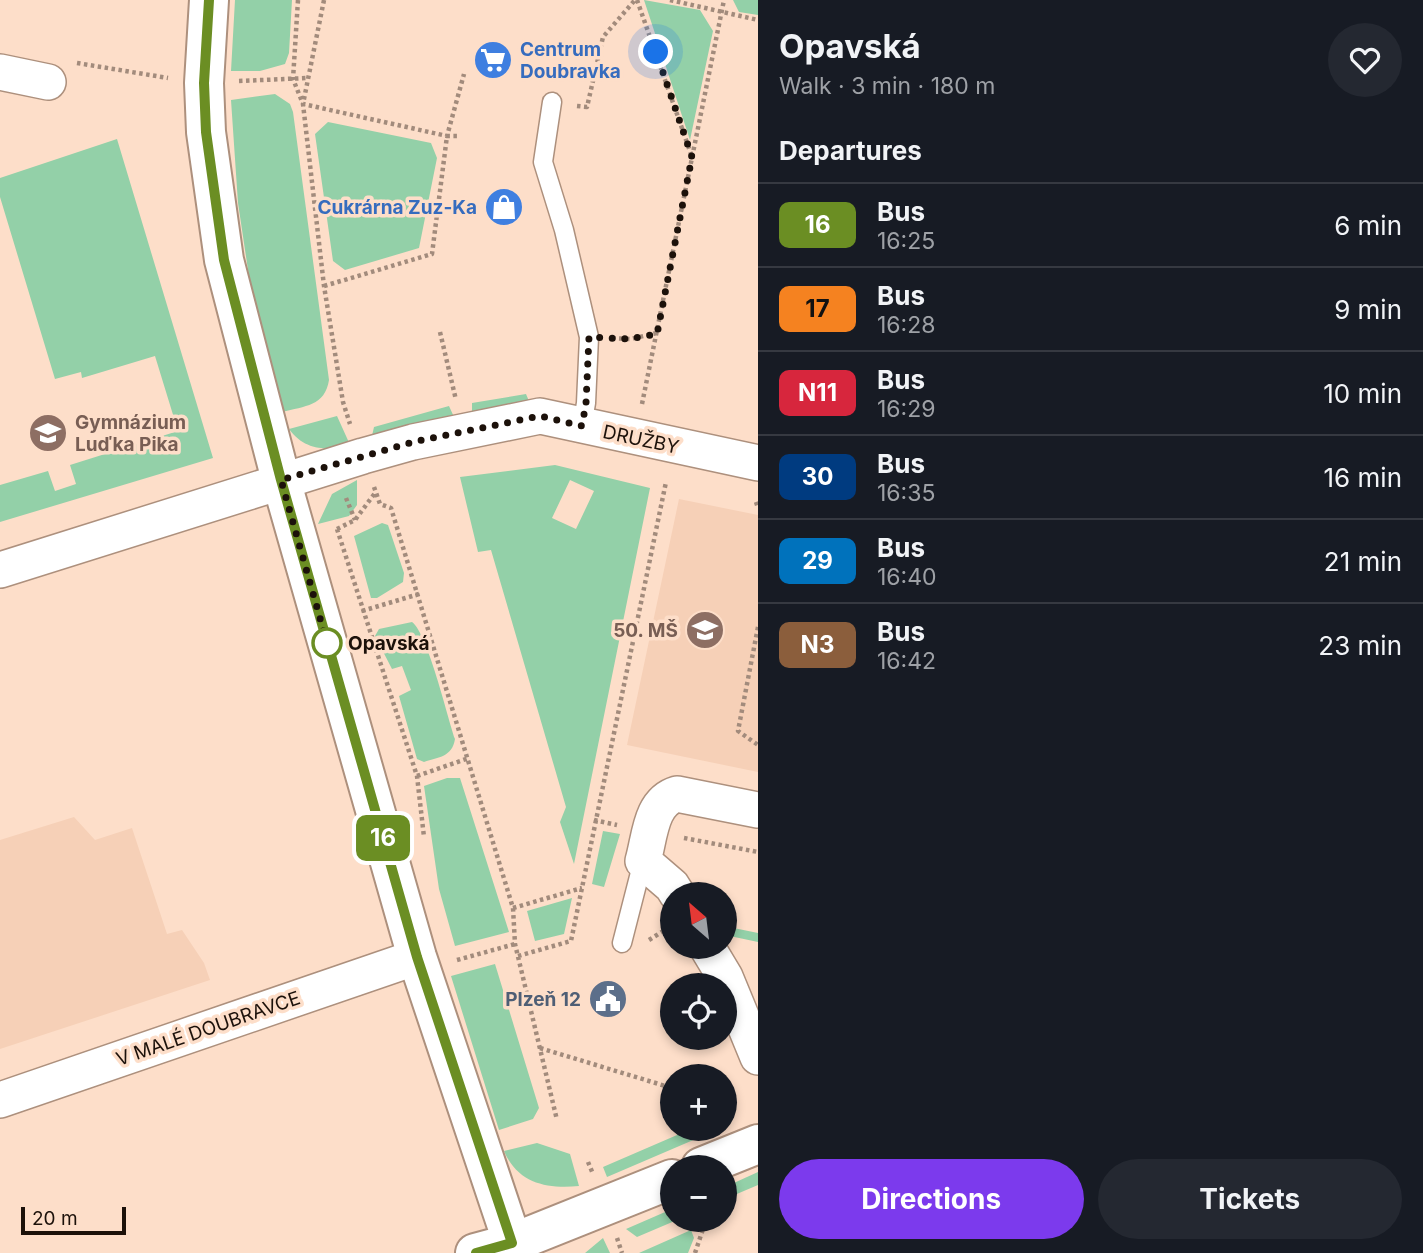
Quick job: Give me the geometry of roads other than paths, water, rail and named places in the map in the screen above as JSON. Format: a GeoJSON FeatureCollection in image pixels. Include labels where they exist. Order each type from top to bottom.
{"type":"FeatureCollection","features":[{"type":"Feature","properties":{"kind":"street"},"geometry":{"type":"LineString","coordinates":[[209,0],[204,83],[206,132],[224,260],[281,480],[433,953],[514,1248]]}},
{"type":"Feature","properties":{"kind":"street"},"geometry":{"type":"LineString","coordinates":[[0,72],[48,82]]}},
{"type":"Feature","properties":{"kind":"street","name":"DRUŽBY"},"geometry":{"type":"LineString","coordinates":[[281,480],[363,456],[540,416],[635,439],[758,463]]}},
{"type":"Feature","properties":{"kind":"street"},"geometry":{"type":"LineString","coordinates":[[0,570],[281,480]]}},
{"type":"Feature","properties":{"kind":"street"},"geometry":{"type":"LineString","coordinates":[[668,882],[643,861],[656,809],[666,797],[677,794],[758,810]]}},
{"type":"Feature","properties":{"kind":"street","name":"V MALÉ DOUBRAVCE"},"geometry":{"type":"LineString","coordinates":[[0,1100],[433,953]]}},
{"type":"Feature","properties":{"kind":"street"},"geometry":{"type":"LineString","coordinates":[[714,959],[725,977],[758,1057]]}},
{"type":"Feature","properties":{"kind":"street"},"geometry":{"type":"LineString","coordinates":[[730,1155],[758,1143]]}},
{"type":"Feature","properties":{"kind":"street"},"geometry":{"type":"LineString","coordinates":[[475,1253],[514,1248],[660,1184]]}},
{"type":"Feature","properties":{"kind":"lane"},"geometry":{"type":"LineString","coordinates":[[552,102],[542,162],[564,230],[589,337],[586,403],[582,426]]}},
{"type":"Feature","properties":{"kind":"lane"},"geometry":{"type":"LineString","coordinates":[[622,943],[643,861]]}},
{"type":"Feature","properties":{"kind":"place","name":"Centrum Doubravka"},"geometry":{"type":"Point","coordinates":[493,60]}},
{"type":"Feature","properties":{"kind":"place","name":"Cukrárna Zuz-Ka"},"geometry":{"type":"Point","coordinates":[504,207]}},
{"type":"Feature","properties":{"kind":"place","name":"Gymnázium Luďka Pika"},"geometry":{"type":"Point","coordinates":[48,433]}},
{"type":"Feature","properties":{"kind":"place","name":"50. MŠ"},"geometry":{"type":"Point","coordinates":[705,630]}},
{"type":"Feature","properties":{"kind":"place","name":"Opavská"},"geometry":{"type":"Point","coordinates":[327,643]}},
{"type":"Feature","properties":{"kind":"place","name":"Plzeň 12"},"geometry":{"type":"Point","coordinates":[608,999]}}]}
